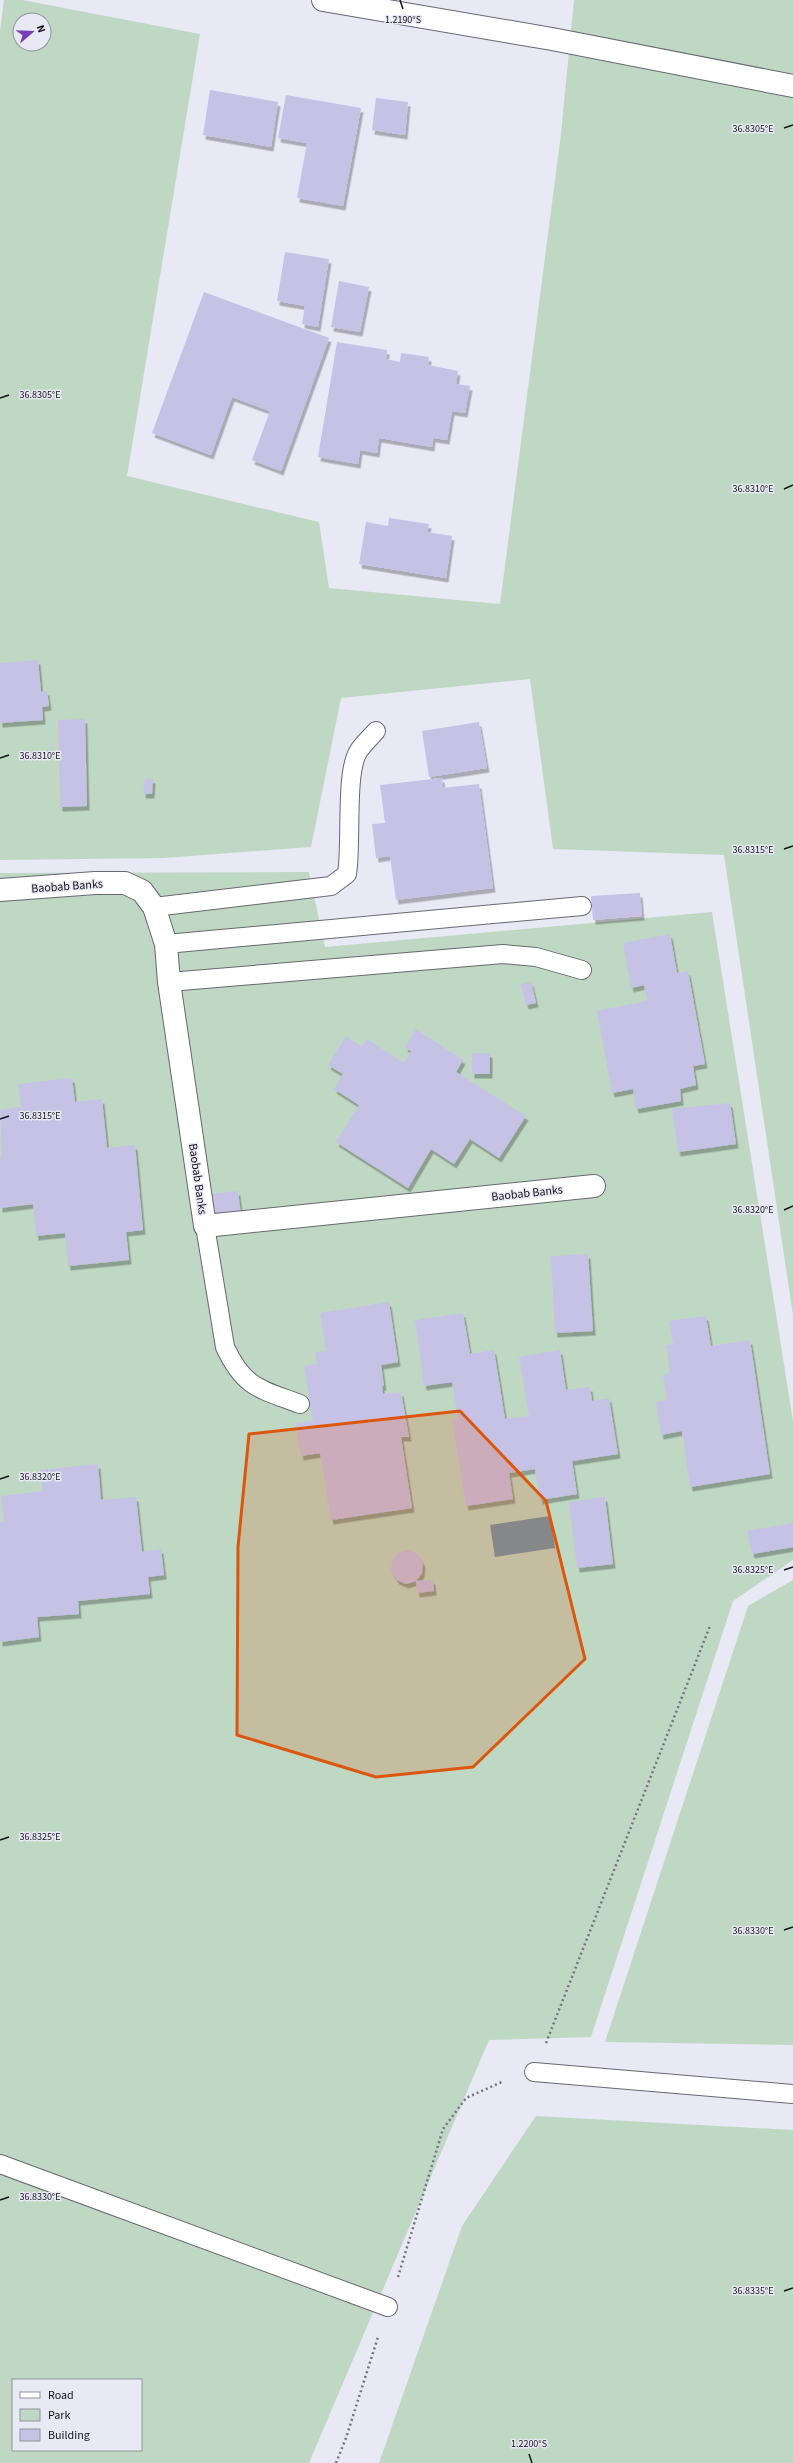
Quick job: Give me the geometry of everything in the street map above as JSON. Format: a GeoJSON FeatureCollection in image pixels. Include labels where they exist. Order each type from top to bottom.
{"type":"FeatureCollection","features":[{"type":"Feature","properties":{"kind":"street"},"geometry":{"type":"LineString","coordinates":[[323,0],[552,39],[793,86]]}},
{"type":"Feature","properties":{"kind":"street","name":"Baobab Banks"},"geometry":{"type":"LineString","coordinates":[[0,890],[95,883],[125,883],[142,891],[154,907],[166,944],[169,982],[205,1226],[594,1186]]}},
{"type":"Feature","properties":{"kind":"lane"},"geometry":{"type":"LineString","coordinates":[[154,907],[331,886],[347,874],[350,857],[352,771],[357,752],[376,731]]}},
{"type":"Feature","properties":{"kind":"lane"},"geometry":{"type":"LineString","coordinates":[[166,944],[582,906]]}},
{"type":"Feature","properties":{"kind":"lane"},"geometry":{"type":"LineString","coordinates":[[169,982],[503,954],[536,957],[582,970]]}},
{"type":"Feature","properties":{"kind":"lane"},"geometry":{"type":"LineString","coordinates":[[205,1226],[225,1347],[233,1365],[245,1380],[259,1389],[300,1404]]}},
{"type":"Feature","properties":{"kind":"lane"},"geometry":{"type":"LineString","coordinates":[[534,2072],[793,2094]]}},
{"type":"Feature","properties":{"kind":"lane"},"geometry":{"type":"LineString","coordinates":[[0,2164],[388,2307]]}},
{"type":"Feature","properties":{"kind":"highlighted area"},"geometry":{"type":"Polygon","coordinates":[[[460,1411],[546,1501],[585,1659],[473,1767],[376,1777],[237,1735],[238,1547],[249,1434],[460,1411]]]}},
{"type":"Feature","properties":{"kind":"green space"},"geometry":{"type":"Polygon","coordinates":[[[4,0],[22,0],[200,34],[127,476],[319,522],[329,588],[500,604],[561,134],[574,0],[793,0],[793,1315],[724,855],[553,849],[530,679],[341,698],[311,847],[164,858],[0,860],[0,31],[4,0]]]}},
{"type":"Feature","properties":{"kind":"green space"},"geometry":{"type":"Polygon","coordinates":[[[309,872],[325,947],[712,912],[793,1421],[793,1560],[733,1601],[591,2037],[489,2040],[309,2463],[0,2463],[0,873],[309,872]]]}},
{"type":"Feature","properties":{"kind":"green space"},"geometry":{"type":"Polygon","coordinates":[[[793,1580],[793,2045],[605,2042],[748,1606],[793,1580]]]}},
{"type":"Feature","properties":{"kind":"green space"},"geometry":{"type":"Polygon","coordinates":[[[536,2116],[793,2130],[793,2463],[379,2463],[462,2226],[536,2116]]]}},
{"type":"Feature","properties":{"kind":"water"},"geometry":{"type":"Polygon","coordinates":[[[550,1516],[555,1548],[495,1557],[490,1525],[550,1516]]]}},
{"type":"Feature","properties":{"kind":"building"},"geometry":{"type":"Polygon","coordinates":[[[210,90],[278,102],[271,147],[203,135],[210,90]]]}},
{"type":"Feature","properties":{"kind":"building"},"geometry":{"type":"Polygon","coordinates":[[[286,95],[361,108],[343,206],[297,198],[307,143],[278,138],[286,95]]]}},
{"type":"Feature","properties":{"kind":"building"},"geometry":{"type":"Polygon","coordinates":[[[376,98],[408,102],[405,135],[372,130],[376,98]]]}},
{"type":"Feature","properties":{"kind":"building"},"geometry":{"type":"Polygon","coordinates":[[[285,252],[329,259],[318,327],[302,324],[305,306],[277,301],[285,252]]]}},
{"type":"Feature","properties":{"kind":"building"},"geometry":{"type":"Polygon","coordinates":[[[339,281],[369,287],[360,332],[331,327],[339,281]]]}},
{"type":"Feature","properties":{"kind":"building"},"geometry":{"type":"Polygon","coordinates":[[[204,292],[329,338],[281,471],[252,460],[270,411],[232,397],[211,455],[152,433],[204,292]]]}},
{"type":"Feature","properties":{"kind":"building"},"geometry":{"type":"Polygon","coordinates":[[[337,342],[387,350],[386,359],[400,362],[401,353],[429,357],[428,365],[458,371],[456,384],[470,386],[465,413],[452,411],[447,440],[433,438],[432,447],[379,438],[377,453],[360,450],[358,464],[318,457],[337,342]]]}},
{"type":"Feature","properties":{"kind":"building"},"geometry":{"type":"Polygon","coordinates":[[[389,518],[429,524],[427,532],[452,536],[446,578],[359,564],[366,522],[388,526],[389,518]]]}},
{"type":"Feature","properties":{"kind":"building"},"geometry":{"type":"Polygon","coordinates":[[[38,660],[41,692],[47,691],[49,706],[42,707],[43,720],[0,723],[0,663],[38,660]]]}},
{"type":"Feature","properties":{"kind":"building"},"geometry":{"type":"Polygon","coordinates":[[[85,719],[87,806],[60,807],[58,720],[85,719]]]}},
{"type":"Feature","properties":{"kind":"building"},"geometry":{"type":"Polygon","coordinates":[[[479,722],[487,768],[429,777],[422,731],[479,722]]]}},
{"type":"Feature","properties":{"kind":"building"},"geometry":{"type":"Polygon","coordinates":[[[145,778],[153,779],[152,794],[143,794],[145,778]]]}},
{"type":"Feature","properties":{"kind":"building"},"geometry":{"type":"Polygon","coordinates":[[[442,778],[443,788],[479,784],[493,888],[396,900],[390,856],[376,858],[372,824],[385,823],[380,785],[442,778]]]}},
{"type":"Feature","properties":{"kind":"building"},"geometry":{"type":"Polygon","coordinates":[[[640,893],[642,916],[593,920],[591,896],[640,893]]]}},
{"type":"Feature","properties":{"kind":"building"},"geometry":{"type":"Polygon","coordinates":[[[670,934],[677,973],[688,971],[705,1064],[693,1066],[696,1085],[680,1089],[681,1101],[636,1109],[633,1089],[612,1093],[597,1011],[647,1001],[644,985],[631,988],[623,943],[670,934]]]}},
{"type":"Feature","properties":{"kind":"building"},"geometry":{"type":"Polygon","coordinates":[[[531,982],[536,1003],[526,1005],[521,984],[531,982]]]}},
{"type":"Feature","properties":{"kind":"building"},"geometry":{"type":"Polygon","coordinates":[[[416,1029],[463,1060],[456,1072],[526,1116],[499,1158],[470,1139],[454,1164],[431,1149],[408,1188],[336,1142],[359,1105],[334,1089],[343,1074],[328,1065],[346,1036],[362,1047],[367,1039],[404,1063],[411,1051],[405,1047],[416,1029]]]}},
{"type":"Feature","properties":{"kind":"building"},"geometry":{"type":"Polygon","coordinates":[[[472,1053],[490,1053],[490,1074],[472,1074],[472,1053]]]}},
{"type":"Feature","properties":{"kind":"building"},"geometry":{"type":"Polygon","coordinates":[[[72,1078],[75,1102],[102,1099],[107,1148],[135,1145],[143,1230],[126,1232],[129,1260],[68,1266],[65,1233],[36,1236],[33,1204],[0,1208],[0,1157],[2,1156],[0,1110],[21,1107],[18,1084],[72,1078]]]}},
{"type":"Feature","properties":{"kind":"building"},"geometry":{"type":"Polygon","coordinates":[[[730,1103],[736,1144],[678,1152],[672,1109],[730,1103]]]}},
{"type":"Feature","properties":{"kind":"building"},"geometry":{"type":"Polygon","coordinates":[[[238,1191],[241,1216],[209,1221],[205,1195],[238,1191]]]}},
{"type":"Feature","properties":{"kind":"building"},"geometry":{"type":"Polygon","coordinates":[[[588,1254],[593,1331],[555,1333],[551,1256],[588,1254]]]}},
{"type":"Feature","properties":{"kind":"building"},"geometry":{"type":"Polygon","coordinates":[[[389,1302],[398,1362],[381,1365],[384,1386],[382,1386],[383,1394],[401,1392],[409,1437],[401,1437],[412,1508],[331,1520],[320,1453],[301,1456],[296,1423],[313,1421],[304,1366],[317,1364],[315,1352],[326,1351],[320,1313],[389,1302]]]}},
{"type":"Feature","properties":{"kind":"building"},"geometry":{"type":"Polygon","coordinates":[[[463,1313],[470,1354],[494,1350],[505,1419],[529,1416],[519,1357],[560,1350],[566,1390],[590,1387],[592,1401],[609,1398],[618,1454],[572,1461],[577,1494],[540,1500],[535,1469],[509,1473],[513,1499],[466,1506],[452,1420],[458,1419],[452,1382],[424,1386],[415,1320],[463,1313]]]}},
{"type":"Feature","properties":{"kind":"building"},"geometry":{"type":"Polygon","coordinates":[[[706,1316],[711,1346],[750,1340],[770,1474],[690,1487],[682,1431],[661,1435],[656,1402],[667,1400],[663,1375],[670,1373],[666,1345],[673,1344],[669,1321],[706,1316]]]}},
{"type":"Feature","properties":{"kind":"building"},"geometry":{"type":"Polygon","coordinates":[[[98,1464],[101,1500],[136,1497],[142,1552],[161,1549],[164,1575],[148,1577],[150,1594],[78,1601],[79,1614],[37,1617],[39,1637],[0,1642],[0,1522],[4,1522],[1,1496],[43,1491],[40,1470],[98,1464]]]}},
{"type":"Feature","properties":{"kind":"building"},"geometry":{"type":"Polygon","coordinates":[[[605,1497],[613,1564],[577,1568],[569,1502],[605,1497]]]}},
{"type":"Feature","properties":{"kind":"building"},"geometry":{"type":"Polygon","coordinates":[[[793,1523],[793,1547],[752,1554],[747,1531],[793,1523]]]}},
{"type":"Feature","properties":{"kind":"building"},"geometry":{"type":"Polygon","coordinates":[[[408,1550],[418,1554],[423,1563],[422,1573],[416,1581],[406,1584],[397,1580],[391,1571],[392,1561],[398,1553],[408,1550]]]}},
{"type":"Feature","properties":{"kind":"building"},"geometry":{"type":"Polygon","coordinates":[[[433,1580],[434,1591],[417,1593],[416,1581],[433,1580]]]}}]}
